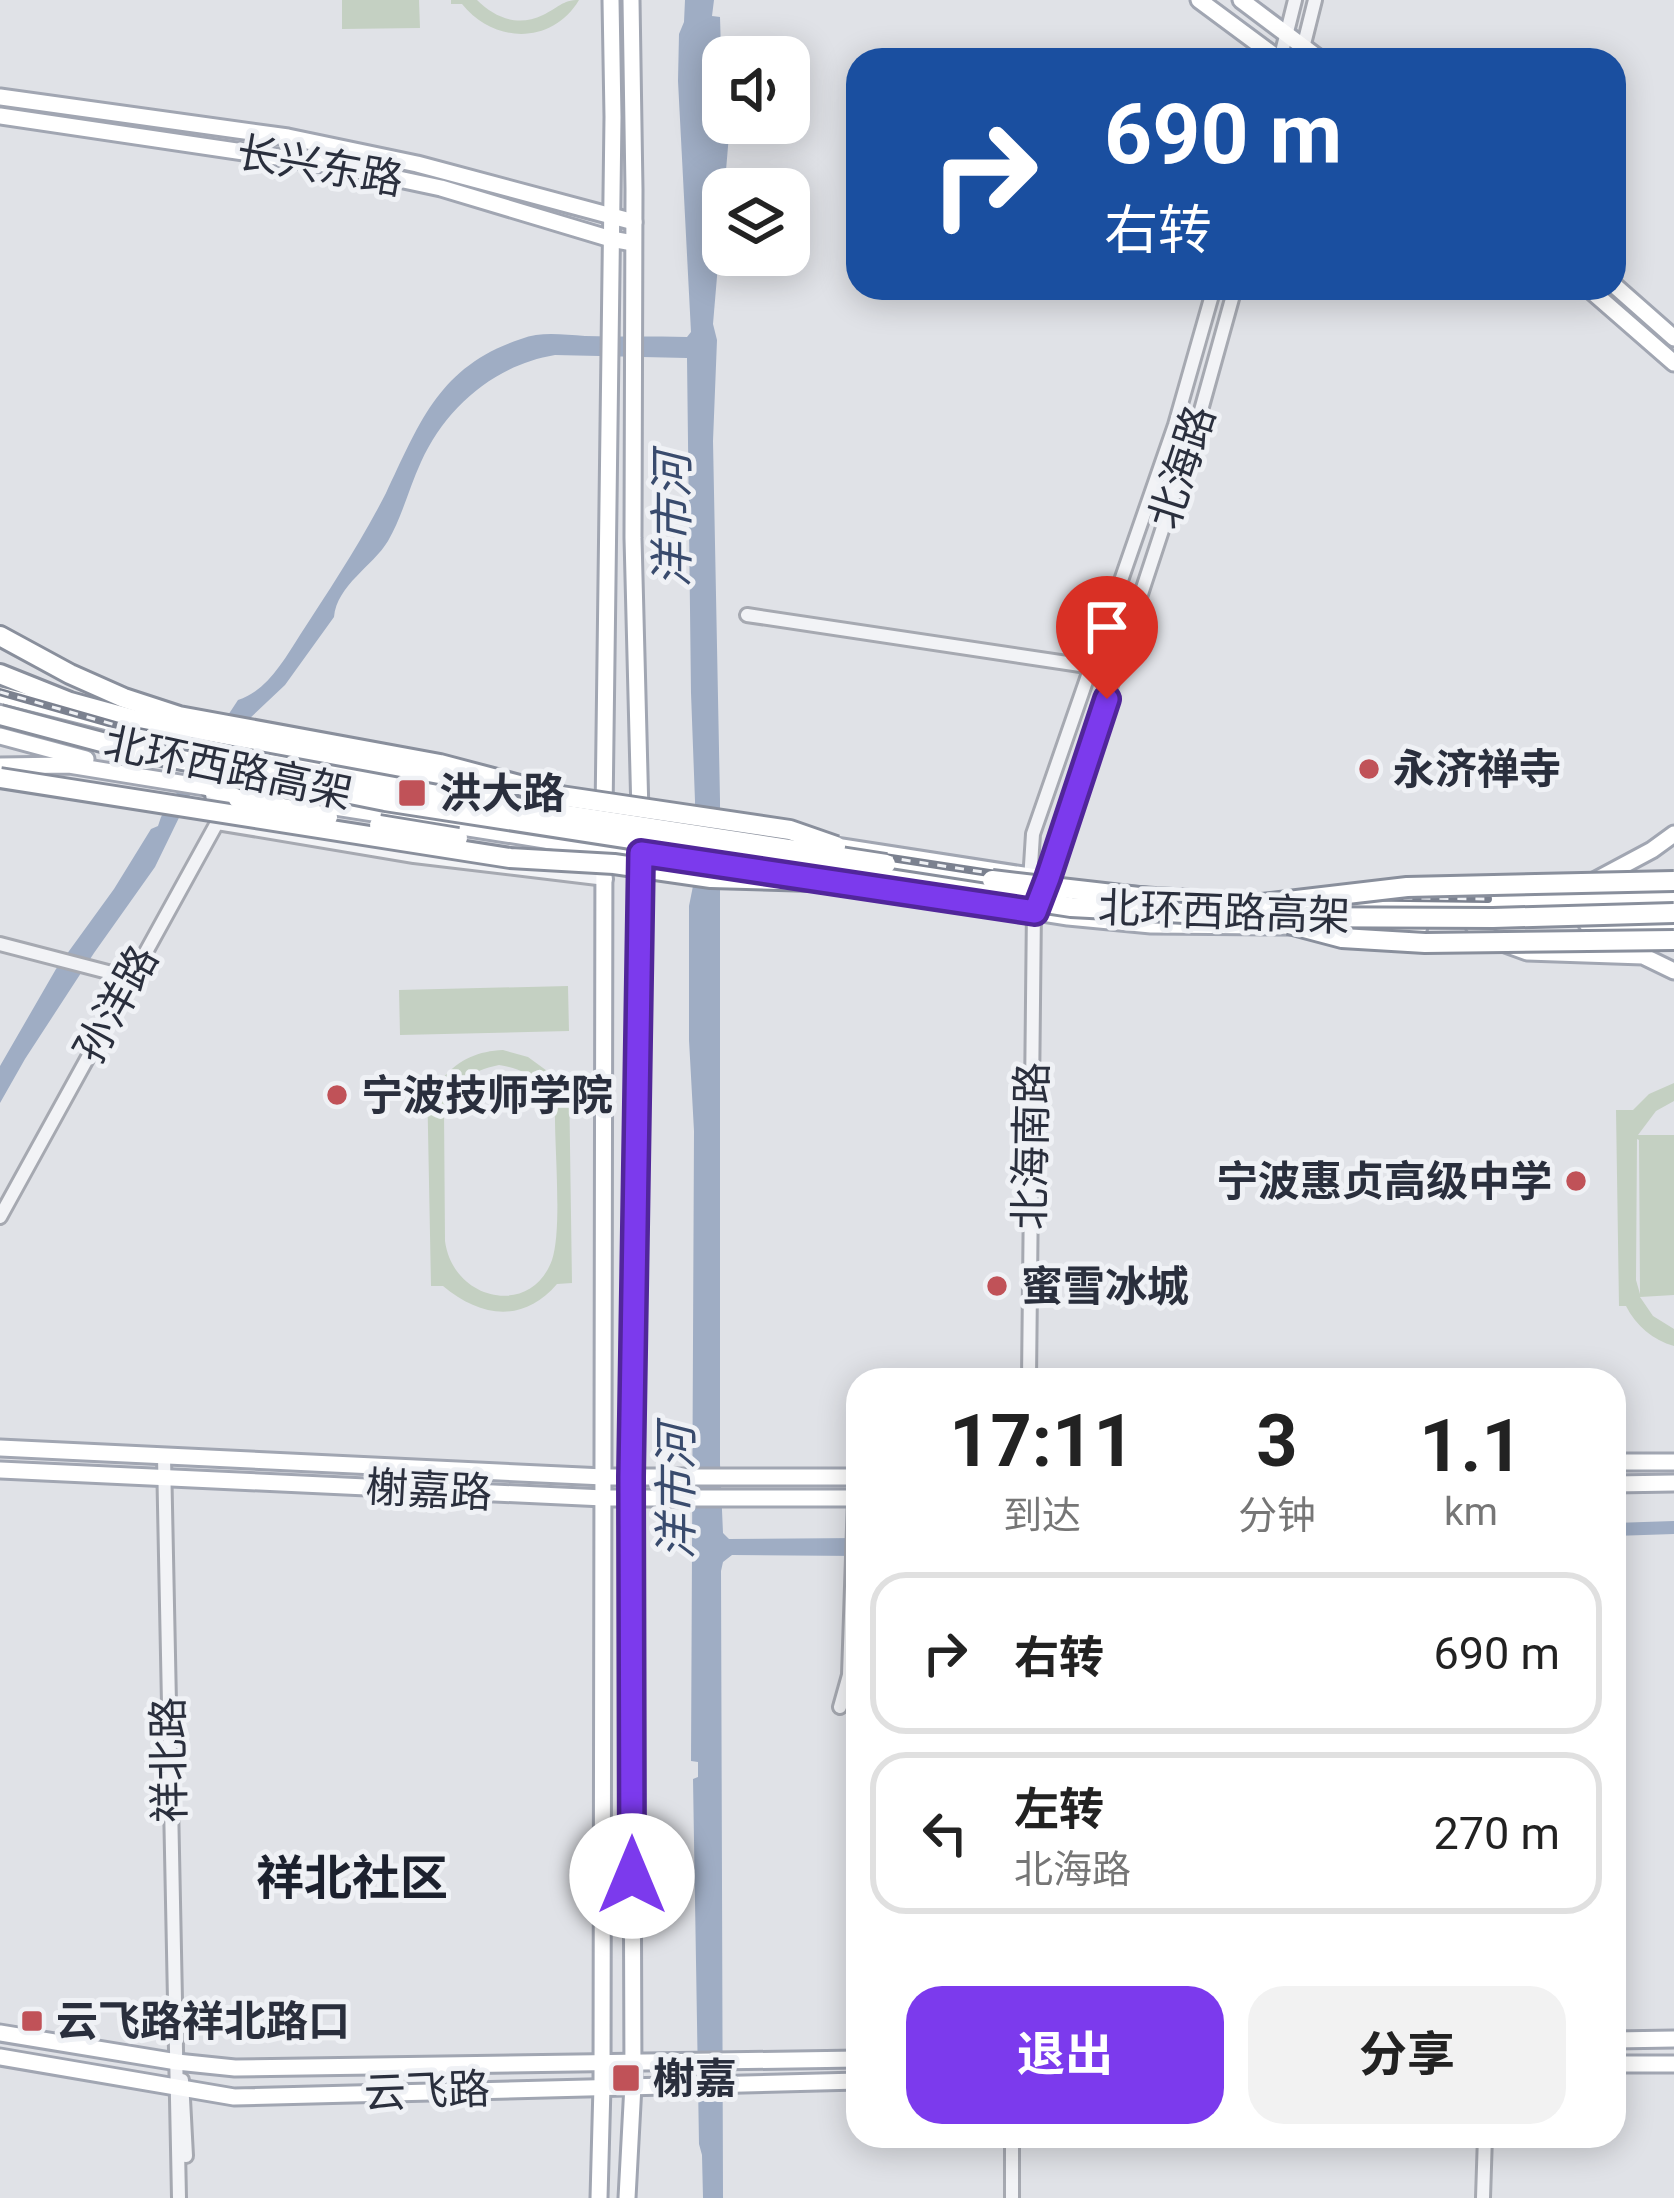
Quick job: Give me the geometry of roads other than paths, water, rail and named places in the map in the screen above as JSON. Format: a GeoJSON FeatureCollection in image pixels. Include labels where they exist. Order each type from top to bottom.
{"type":"FeatureCollection","features":[{"type":"Feature","properties":{"kind":"highway"},"geometry":{"type":"LineString","coordinates":[[0,636],[88,682],[178,716],[440,764],[561,796]]}},
{"type":"Feature","properties":{"kind":"highway"},"geometry":{"type":"LineString","coordinates":[[0,674],[70,702],[158,726],[415,775],[790,830],[886,863]]}},
{"type":"Feature","properties":{"kind":"highway","name":"北环西路高架"},"geometry":{"type":"LineString","coordinates":[[0,699],[129,738],[438,795],[1107,895],[1261,910],[1674,900]]}},
{"type":"Feature","properties":{"kind":"highway","name":"北环西路高架"},"geometry":{"type":"LineString","coordinates":[[0,715],[128,749],[385,801],[1071,907],[1674,918]]}},
{"type":"Feature","properties":{"kind":"highway"},"geometry":{"type":"LineString","coordinates":[[0,778],[510,858],[608,864]]}},
{"type":"Feature","properties":{"kind":"highway"},"geometry":{"type":"LineString","coordinates":[[212,788],[238,800],[312,815],[608,864],[711,878],[915,884]]}},
{"type":"Feature","properties":{"kind":"highway"},"geometry":{"type":"LineString","coordinates":[[1446,886],[1512,875],[1674,869]]}},
{"type":"Feature","properties":{"kind":"highway"},"geometry":{"type":"LineString","coordinates":[[1261,910],[1348,892],[1446,886],[1674,885]]}},
{"type":"Feature","properties":{"kind":"highway"},"geometry":{"type":"LineString","coordinates":[[1261,910],[1342,938],[1425,943],[1674,940]]}},
{"type":"Feature","properties":{"kind":"main road"},"geometry":{"type":"LineString","coordinates":[[599,2198],[611,0]]}},
{"type":"Feature","properties":{"kind":"main road"},"geometry":{"type":"LineString","coordinates":[[627,2198],[633,2085],[631,1477],[641,853],[633,538],[631,0]]}},
{"type":"Feature","properties":{"kind":"main road"},"geometry":{"type":"LineString","coordinates":[[1198,0],[1264,48]]}},
{"type":"Feature","properties":{"kind":"main road"},"geometry":{"type":"LineString","coordinates":[[1241,0],[1297,48]]}},
{"type":"Feature","properties":{"kind":"main road","name":"长兴东路"},"geometry":{"type":"LineString","coordinates":[[0,97],[288,137],[417,164],[634,222]]}},
{"type":"Feature","properties":{"kind":"main road","name":"长兴东路"},"geometry":{"type":"LineString","coordinates":[[0,116],[338,166],[441,188],[634,243]]}},
{"type":"Feature","properties":{"kind":"main road"},"geometry":{"type":"LineString","coordinates":[[1626,296],[1674,338]]}},
{"type":"Feature","properties":{"kind":"main road"},"geometry":{"type":"LineString","coordinates":[[1602,300],[1674,363]]}},
{"type":"Feature","properties":{"kind":"main road"},"geometry":{"type":"LineString","coordinates":[[0,699],[291,761],[1111,888],[1272,898],[1439,898],[1674,885]]}},
{"type":"Feature","properties":{"kind":"main road"},"geometry":{"type":"LineString","coordinates":[[0,736],[152,777]]}},
{"type":"Feature","properties":{"kind":"main road"},"geometry":{"type":"LineString","coordinates":[[0,766],[69,765],[152,777],[608,864],[641,853],[1151,925],[1474,926],[1674,918]]}},
{"type":"Feature","properties":{"kind":"main road"},"geometry":{"type":"LineString","coordinates":[[1572,892],[1674,834]]}},
{"type":"Feature","properties":{"kind":"main road"},"geometry":{"type":"LineString","coordinates":[[1474,926],[1494,940],[1527,952],[1643,956],[1674,971]]}},
{"type":"Feature","properties":{"kind":"main road","name":"榭嘉路"},"geometry":{"type":"LineString","coordinates":[[0,1448],[604,1477],[846,1477]]}},
{"type":"Feature","properties":{"kind":"main road"},"geometry":{"type":"LineString","coordinates":[[1626,1462],[1674,1462]]}},
{"type":"Feature","properties":{"kind":"main road","name":"榭嘉路"},"geometry":{"type":"LineString","coordinates":[[0,1470],[604,1498],[846,1502]]}},
{"type":"Feature","properties":{"kind":"main road"},"geometry":{"type":"LineString","coordinates":[[1626,1484],[1674,1483]]}},
{"type":"Feature","properties":{"kind":"main road","name":"云飞路"},"geometry":{"type":"LineString","coordinates":[[0,2033],[236,2068],[846,2059]]}},
{"type":"Feature","properties":{"kind":"main road"},"geometry":{"type":"LineString","coordinates":[[1626,2040],[1674,2039]]}},
{"type":"Feature","properties":{"kind":"main road","name":"云飞路"},"geometry":{"type":"LineString","coordinates":[[0,2057],[234,2097],[846,2081]]}},
{"type":"Feature","properties":{"kind":"main road"},"geometry":{"type":"LineString","coordinates":[[1626,2064],[1674,2064]]}},
{"type":"Feature","properties":{"kind":"street"},"geometry":{"type":"LineString","coordinates":[[1283,48],[1295,0]]}},
{"type":"Feature","properties":{"kind":"street"},"geometry":{"type":"LineString","coordinates":[[1303,48],[1315,0]]}},
{"type":"Feature","properties":{"kind":"street","name":"北海路"},"geometry":{"type":"LineString","coordinates":[[1035,912],[1030,876],[1033,834],[1175,425],[1211,300]]}},
{"type":"Feature","properties":{"kind":"street","name":"北海路"},"geometry":{"type":"LineString","coordinates":[[1035,912],[1198,421],[1232,300]]}},
{"type":"Feature","properties":{"kind":"street"},"geometry":{"type":"LineString","coordinates":[[747,615],[1088,666]]}},
{"type":"Feature","properties":{"kind":"street"},"geometry":{"type":"LineString","coordinates":[[212,788],[217,823],[414,856],[608,864]]}},
{"type":"Feature","properties":{"kind":"street","name":"孙洋路"},"geometry":{"type":"LineString","coordinates":[[0,1217],[217,823]]}},
{"type":"Feature","properties":{"kind":"street","name":"北海南路"},"geometry":{"type":"LineString","coordinates":[[1029,1368],[1035,912]]}},
{"type":"Feature","properties":{"kind":"street"},"geometry":{"type":"LineString","coordinates":[[0,944],[131,978]]}},
{"type":"Feature","properties":{"kind":"street","name":"祥北路"},"geometry":{"type":"LineString","coordinates":[[164,1457],[183,2198]]}},
{"type":"Feature","properties":{"kind":"street"},"geometry":{"type":"LineString","coordinates":[[1012,2148],[1012,2198]]}},
{"type":"Feature","properties":{"kind":"street"},"geometry":{"type":"LineString","coordinates":[[1484,2198],[1485,2148]]}},
{"type":"Feature","properties":{"kind":"water"},"geometry":{"type":"Polygon","coordinates":[[[685,0],[714,0],[712,16],[720,17],[721,36],[702,36],[702,144],[728,144],[726,168],[702,168],[702,276],[717,276],[713,441],[720,800],[723,1533],[729,1539],[846,1538],[846,1556],[732,1555],[721,1571],[723,2198],[703,2198],[699,2144],[693,1779],[698,1777],[698,1762],[691,1761],[694,1131],[689,906],[695,801],[687,358],[555,355],[533,360],[493,379],[444,423],[421,462],[388,541],[348,585],[334,617],[285,685],[231,736],[191,793],[155,867],[94,953],[0,1103],[0,1066],[56,969],[151,829],[158,826],[238,700],[266,682],[288,654],[366,529],[422,420],[451,381],[493,350],[529,337],[687,337],[691,332],[679,34],[685,0]]]}},
{"type":"Feature","properties":{"kind":"water"},"geometry":{"type":"Polygon","coordinates":[[[1674,1521],[1674,1534],[1626,1536],[1626,1523],[1674,1521]]]}},
{"type":"Feature","properties":{"kind":"railway"},"geometry":{"type":"LineString","coordinates":[[0,692],[133,730],[413,785],[1068,885],[1260,896],[1488,899]]}},
{"type":"Feature","properties":{"kind":"place","name":"永济禅寺"},"geometry":{"type":"Point","coordinates":[1369,769]}},
{"type":"Feature","properties":{"kind":"place","name":"洪大路"},"geometry":{"type":"Point","coordinates":[412,793]}},
{"type":"Feature","properties":{"kind":"place","name":"宁波技师学院"},"geometry":{"type":"Point","coordinates":[337,1095]}},
{"type":"Feature","properties":{"kind":"place","name":"宁波惠贞高级中学"},"geometry":{"type":"Point","coordinates":[1576,1181]}},
{"type":"Feature","properties":{"kind":"place","name":"蜜雪冰城"},"geometry":{"type":"Point","coordinates":[997,1286]}},
{"type":"Feature","properties":{"kind":"place","name":"云飞路祥北路口"},"geometry":{"type":"Point","coordinates":[32,2021]}},
{"type":"Feature","properties":{"kind":"place","name":"榭嘉"},"geometry":{"type":"Point","coordinates":[626,2078]}},
{"type":"Feature","properties":{"kind":"district","name":"祥北社区"},"geometry":{"type":"Point","coordinates":[352,1878]}},
{"type":"Feature","properties":{"kind":"water label","name":"洋市河"},"geometry":{"type":"Point","coordinates":[672,520]}},
{"type":"Feature","properties":{"kind":"water label","name":"洋市河"},"geometry":{"type":"Point","coordinates":[676,1492]}}]}
